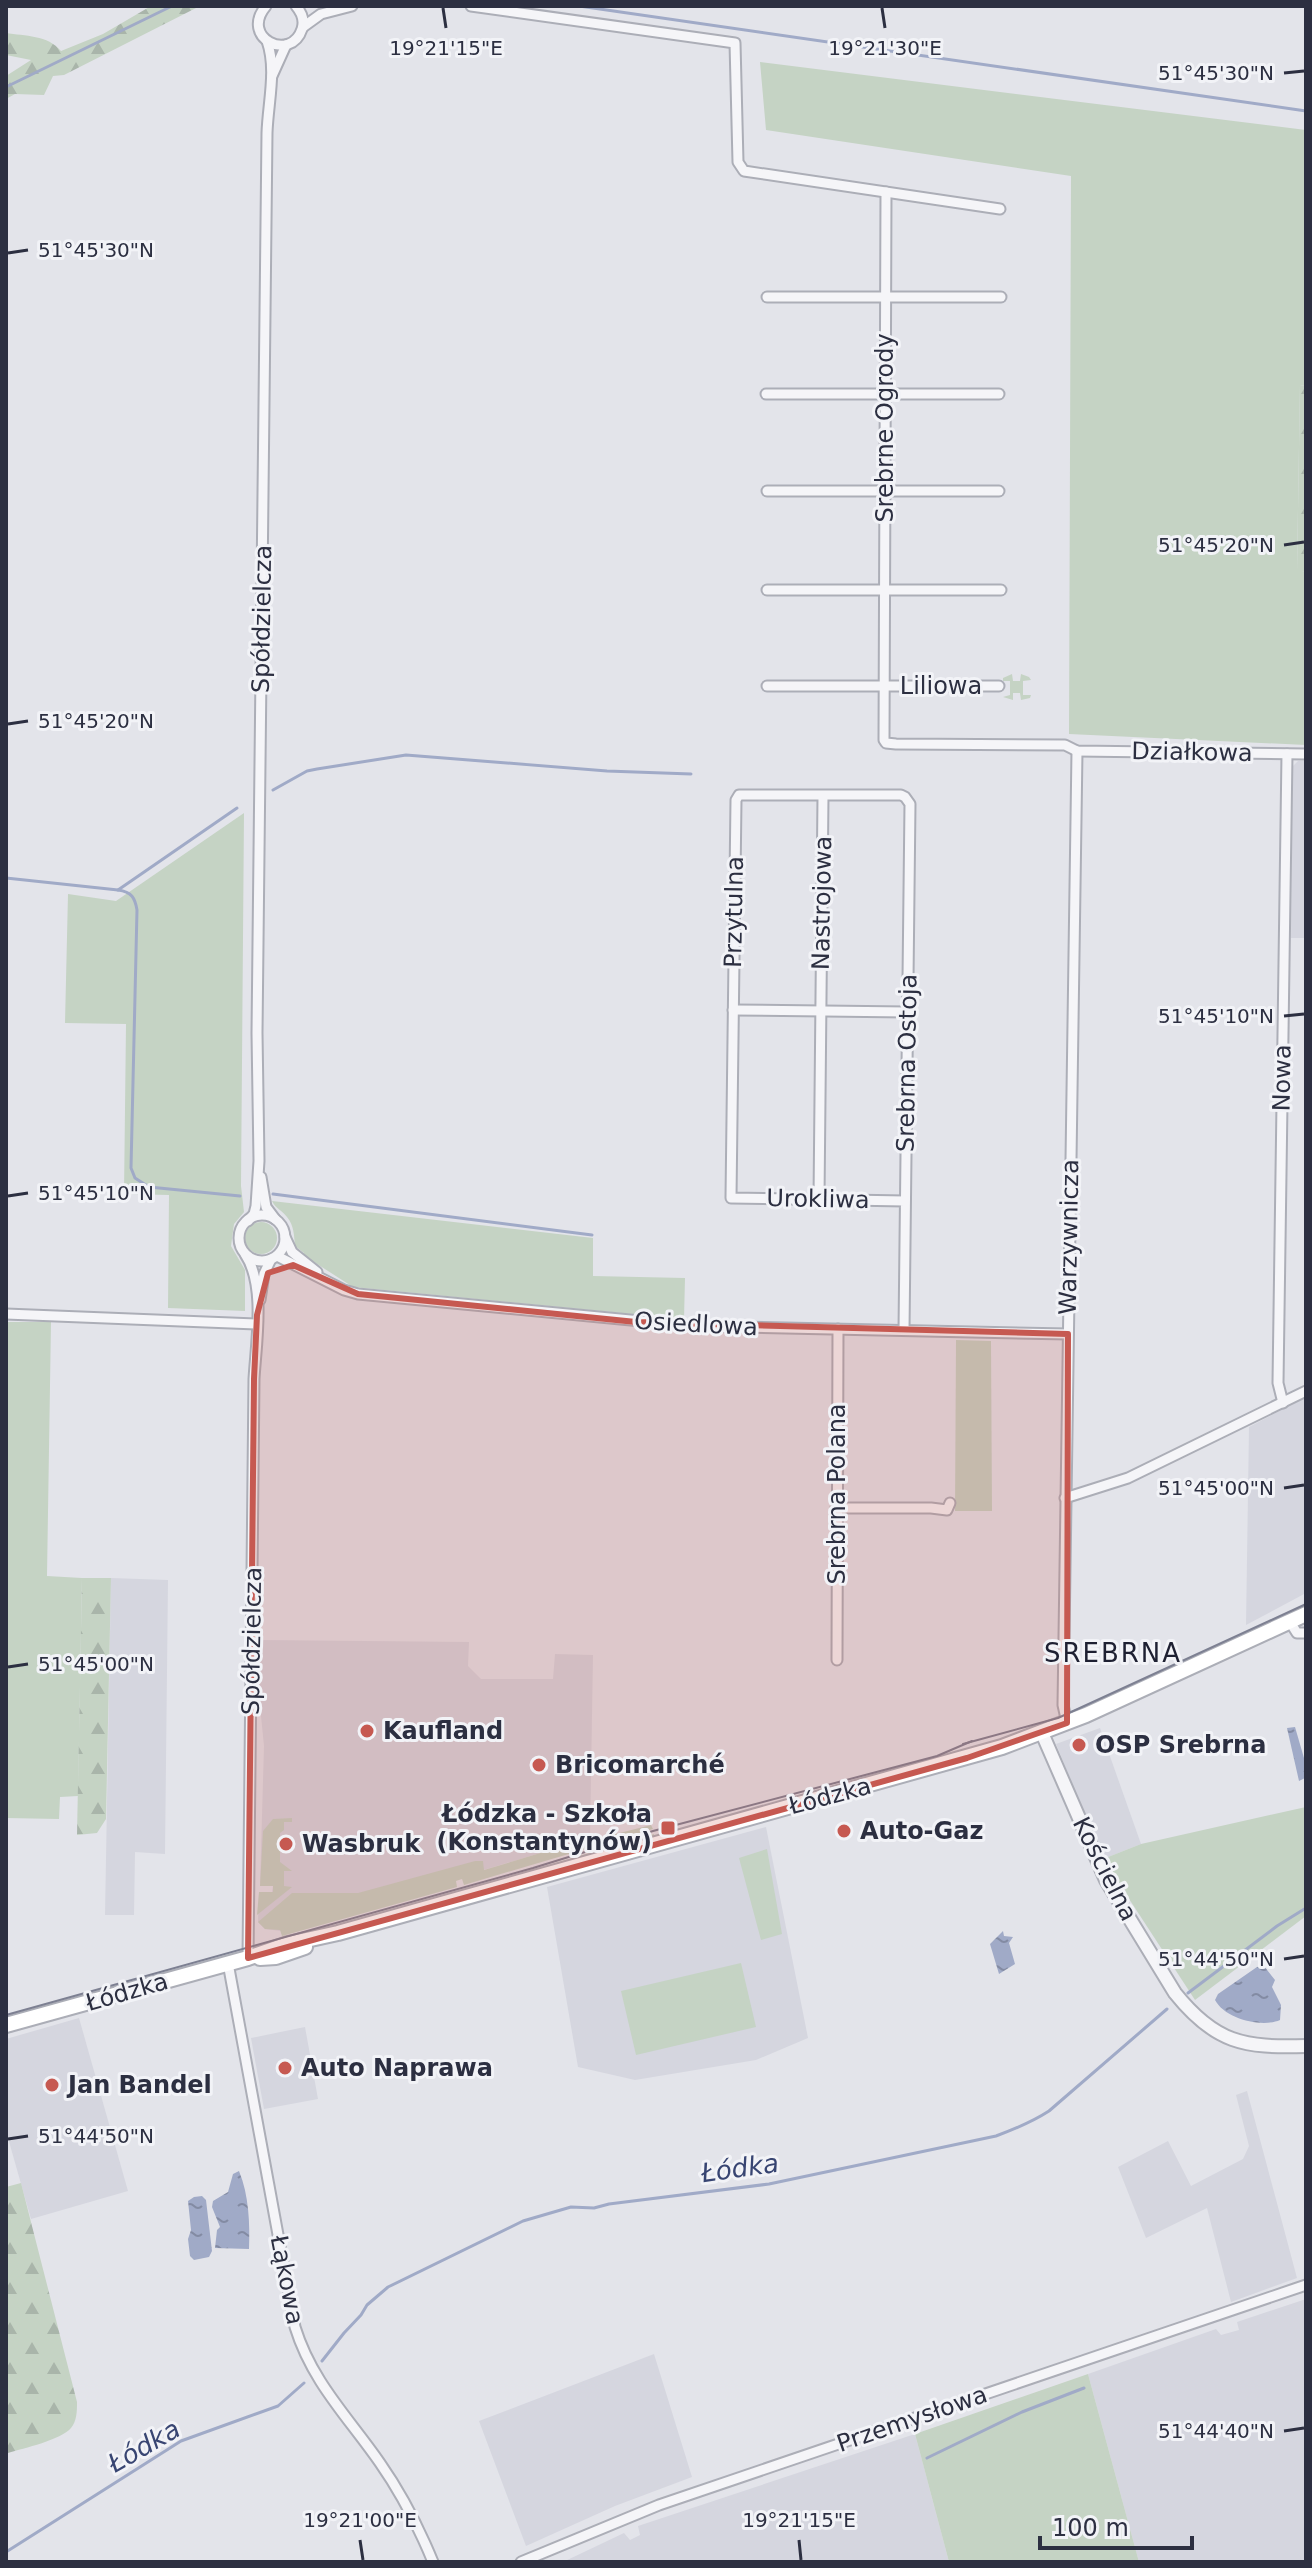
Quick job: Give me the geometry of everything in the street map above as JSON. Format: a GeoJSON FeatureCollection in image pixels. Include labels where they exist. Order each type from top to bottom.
{"type":"FeatureCollection","features":[{"type":"Feature","properties":{"kind":"main road","name":"Łódzka"},"geometry":{"type":"LineString","coordinates":[[6,2025],[228,1963],[284,1955],[338,1933],[952,1762],[1067,1723],[1306,1614]]}},
{"type":"Feature","properties":{"kind":"street"},"geometry":{"type":"LineString","coordinates":[[266,6],[258,22],[267,41],[272,76]]}},
{"type":"Feature","properties":{"kind":"street"},"geometry":{"type":"LineString","coordinates":[[267,41],[286,45],[321,14],[352,6]]}},
{"type":"Feature","properties":{"kind":"street"},"geometry":{"type":"LineString","coordinates":[[471,6],[735,43],[738,162],[744,171],[1000,209]]}},
{"type":"Feature","properties":{"kind":"street"},"geometry":{"type":"LineString","coordinates":[[303,27],[298,8],[321,14]]}},
{"type":"Feature","properties":{"kind":"street"},"geometry":{"type":"LineString","coordinates":[[272,76],[286,45]]}},
{"type":"Feature","properties":{"kind":"street","name":"Spółdzielcza"},"geometry":{"type":"LineString","coordinates":[[259,1161],[257,1018],[267,133],[272,76]]}},
{"type":"Feature","properties":{"kind":"street","name":"Srebrne Ogrody"},"geometry":{"type":"LineString","coordinates":[[886,192],[884,740],[886,743],[1065,745],[1077,751]]}},
{"type":"Feature","properties":{"kind":"street"},"geometry":{"type":"LineString","coordinates":[[767,297],[1001,297]]}},
{"type":"Feature","properties":{"kind":"street"},"geometry":{"type":"LineString","coordinates":[[766,394],[999,394]]}},
{"type":"Feature","properties":{"kind":"street"},"geometry":{"type":"LineString","coordinates":[[767,491],[999,491]]}},
{"type":"Feature","properties":{"kind":"street"},"geometry":{"type":"LineString","coordinates":[[767,590],[1001,590]]}},
{"type":"Feature","properties":{"kind":"street","name":"Liliowa"},"geometry":{"type":"LineString","coordinates":[[767,686],[999,686]]}},
{"type":"Feature","properties":{"kind":"street","name":"Działkowa"},"geometry":{"type":"LineString","coordinates":[[1077,751],[1306,754]]}},
{"type":"Feature","properties":{"kind":"street","name":"Warzywnicza"},"geometry":{"type":"LineString","coordinates":[[1067,1723],[1063,1705],[1065,1498],[1077,751]]}},
{"type":"Feature","properties":{"kind":"street","name":"Nowa"},"geometry":{"type":"LineString","coordinates":[[1283,1403],[1278,1383],[1287,754]]}},
{"type":"Feature","properties":{"kind":"street","name":"Nastrojowa"},"geometry":{"type":"LineString","coordinates":[[819,1199],[823,796]]}},
{"type":"Feature","properties":{"kind":"street","name":"Przytulna"},"geometry":{"type":"LineString","coordinates":[[731,1198],[736,797],[905,797]]}},
{"type":"Feature","properties":{"kind":"street","name":"Srebrna Ostoja"},"geometry":{"type":"LineString","coordinates":[[904,1330],[910,804],[905,797]]}},
{"type":"Feature","properties":{"kind":"street"},"geometry":{"type":"LineString","coordinates":[[733,1010],[907,1012]]}},
{"type":"Feature","properties":{"kind":"street"},"geometry":{"type":"LineString","coordinates":[[257,1319],[254,1273],[239,1237],[254,1214],[259,1161]]}},
{"type":"Feature","properties":{"kind":"street"},"geometry":{"type":"LineString","coordinates":[[257,1319],[264,1279],[274,1257],[282,1249],[285,1237],[266,1207],[259,1161]]}},
{"type":"Feature","properties":{"kind":"street","name":"Urokliwa"},"geometry":{"type":"LineString","coordinates":[[731,1198],[905,1201]]}},
{"type":"Feature","properties":{"kind":"street"},"geometry":{"type":"LineString","coordinates":[[248,1221],[256,1216],[266,1216],[278,1222]]}},
{"type":"Feature","properties":{"kind":"street","name":"Osiedlowa"},"geometry":{"type":"LineString","coordinates":[[285,1237],[292,1252],[329,1281]]}},
{"type":"Feature","properties":{"kind":"street"},"geometry":{"type":"LineString","coordinates":[[245,1254],[255,1260],[274,1257]]}},
{"type":"Feature","properties":{"kind":"street","name":"Osiedlowa"},"geometry":{"type":"LineString","coordinates":[[274,1257],[349,1292],[624,1321],[693,1326],[1068,1334]]}},
{"type":"Feature","properties":{"kind":"street"},"geometry":{"type":"LineString","coordinates":[[264,1279],[274,1268],[293,1265]]}},
{"type":"Feature","properties":{"kind":"street"},"geometry":{"type":"LineString","coordinates":[[6,1314],[257,1319]]}},
{"type":"Feature","properties":{"kind":"street","name":"Spółdzielcza"},"geometry":{"type":"LineString","coordinates":[[248,1958],[257,1319]]}},
{"type":"Feature","properties":{"kind":"street","name":"Srebrna Polana"},"geometry":{"type":"LineString","coordinates":[[837,1660],[838,1329]]}},
{"type":"Feature","properties":{"kind":"street"},"geometry":{"type":"LineString","coordinates":[[1065,1498],[1128,1478],[1306,1391]]}},
{"type":"Feature","properties":{"kind":"street"},"geometry":{"type":"LineString","coordinates":[[836,1508],[931,1508],[941,1511],[947,1510],[950,1503]]}},
{"type":"Feature","properties":{"kind":"street"},"geometry":{"type":"LineString","coordinates":[[1290,1622],[1297,1633],[1306,1633]]}},
{"type":"Feature","properties":{"kind":"street","name":"Kościelna"},"geometry":{"type":"LineString","coordinates":[[1042,1733],[1106,1880],[1185,2007],[1211,2029],[1236,2042],[1267,2047],[1306,2046]]}},
{"type":"Feature","properties":{"kind":"street","name":"Łąkowa"},"geometry":{"type":"LineString","coordinates":[[228,1963],[301,2349],[324,2389],[359,2433],[394,2486],[433,2562]]}},
{"type":"Feature","properties":{"kind":"street","name":"Przemysłowa"},"geometry":{"type":"LineString","coordinates":[[521,2562],[659,2505],[1306,2285]]}},
{"type":"Feature","properties":{"kind":"highlighted area"},"geometry":{"type":"Polygon","coordinates":[[[293,1265],[358,1294],[636,1322],[1068,1334],[1067,1723],[967,1758],[248,1958],[254,1379],[257,1315],[268,1273],[293,1265]]]}},
{"type":"Feature","properties":{"kind":"shaded area"},"geometry":{"type":"Polygon","coordinates":[[[1298,761],[1306,761],[1306,938],[1291,938],[1292,767],[1298,761]]]}},
{"type":"Feature","properties":{"kind":"shaded area"},"geometry":{"type":"Polygon","coordinates":[[[1306,1397],[1306,1593],[1246,1625],[1249,1427],[1306,1397]]]}},
{"type":"Feature","properties":{"kind":"shaded area"},"geometry":{"type":"Polygon","coordinates":[[[111,1578],[168,1580],[165,1854],[135,1852],[134,1915],[105,1915],[111,1578]]]}},
{"type":"Feature","properties":{"kind":"shaded area"},"geometry":{"type":"Polygon","coordinates":[[[260,1640],[469,1642],[468,1666],[481,1679],[553,1679],[555,1654],[593,1655],[590,1838],[281,1931],[265,1929],[258,1922],[259,1892],[272,1892],[273,1886],[260,1886],[264,1746],[259,1696],[260,1640]]]}},
{"type":"Feature","properties":{"kind":"shaded area"},"geometry":{"type":"Polygon","coordinates":[[[1100,1728],[1141,1844],[1103,1859],[1056,1744],[1100,1728]]]}},
{"type":"Feature","properties":{"kind":"shaded area"},"geometry":{"type":"Polygon","coordinates":[[[766,1827],[808,2038],[756,2060],[635,2080],[578,2067],[547,1887],[766,1827]]]}},
{"type":"Feature","properties":{"kind":"shaded area","name":"Jan Bandel"},"geometry":{"type":"Polygon","coordinates":[[[79,2018],[128,2191],[31,2219],[6,2131],[6,2039],[79,2018]]]}},
{"type":"Feature","properties":{"kind":"shaded area","name":"Auto Naprawa"},"geometry":{"type":"Polygon","coordinates":[[[305,2027],[318,2099],[264,2109],[251,2038],[305,2027]]]}},
{"type":"Feature","properties":{"kind":"shaded area"},"geometry":{"type":"Polygon","coordinates":[[[1247,2091],[1297,2278],[1231,2302],[1207,2208],[1146,2238],[1118,2167],[1168,2141],[1191,2186],[1243,2159],[1249,2146],[1236,2095],[1247,2091]]]}},
{"type":"Feature","properties":{"kind":"shaded area"},"geometry":{"type":"Polygon","coordinates":[[[1306,2299],[1306,2562],[1139,2562],[1088,2374],[1216,2329],[1221,2335],[1239,2330],[1237,2322],[1306,2299]]]}},
{"type":"Feature","properties":{"kind":"shaded area"},"geometry":{"type":"Polygon","coordinates":[[[654,2354],[692,2477],[615,2506],[526,2546],[479,2421],[654,2354]]]}},
{"type":"Feature","properties":{"kind":"shaded area"},"geometry":{"type":"Polygon","coordinates":[[[915,2434],[949,2562],[563,2562],[624,2533],[630,2540],[640,2535],[638,2526],[915,2434]]]}},
{"type":"Feature","properties":{"kind":"green space"},"geometry":{"type":"Polygon","coordinates":[[[151,6],[200,6],[64,75],[53,76],[44,95],[15,94],[6,99],[6,76],[31,60],[6,55],[6,33],[43,39],[61,51],[103,34],[151,6]]]}},
{"type":"Feature","properties":{"kind":"green space"},"geometry":{"type":"Polygon","coordinates":[[[760,62],[1306,130],[1306,385],[1300,386],[1297,570],[1306,572],[1306,745],[1069,734],[1071,176],[766,130],[760,62]]]}},
{"type":"Feature","properties":{"kind":"green space"},"geometry":{"type":"Polygon","coordinates":[[[1306,385],[1306,572],[1297,571],[1300,386],[1306,385]]]}},
{"type":"Feature","properties":{"kind":"green space"},"geometry":{"type":"Polygon","coordinates":[[[1012,674],[1013,681],[1020,681],[1021,674],[1029,677],[1031,680],[1023,681],[1023,695],[1031,695],[1030,698],[1021,700],[1020,693],[1013,693],[1013,700],[1003,697],[1010,695],[1010,681],[1003,681],[1003,678],[1012,674]]]}},
{"type":"Feature","properties":{"kind":"green space"},"geometry":{"type":"Polygon","coordinates":[[[244,813],[241,1186],[244,1212],[234,1224],[231,1246],[245,1270],[245,1311],[168,1308],[169,1195],[124,1194],[126,1024],[65,1023],[68,894],[116,901],[244,813]]]}},
{"type":"Feature","properties":{"kind":"green space"},"geometry":{"type":"Polygon","coordinates":[[[272,1201],[593,1238],[593,1276],[685,1278],[684,1319],[353,1287],[303,1255],[295,1246],[289,1220],[272,1201]]]}},
{"type":"Feature","properties":{"kind":"green space"},"geometry":{"type":"Polygon","coordinates":[[[261,1222],[273,1226],[277,1238],[273,1250],[261,1254],[249,1250],[245,1238],[249,1226],[261,1222]]]}},
{"type":"Feature","properties":{"kind":"green space"},"geometry":{"type":"Polygon","coordinates":[[[6,1322],[51,1322],[47,1576],[82,1578],[78,1796],[60,1797],[59,1819],[6,1818],[6,1322]]]}},
{"type":"Feature","properties":{"kind":"green space"},"geometry":{"type":"Polygon","coordinates":[[[956,1340],[991,1341],[992,1511],[955,1511],[956,1340]]]}},
{"type":"Feature","properties":{"kind":"green space"},"geometry":{"type":"Polygon","coordinates":[[[82,1578],[111,1578],[106,1819],[97,1833],[77,1835],[82,1578]]]}},
{"type":"Feature","properties":{"kind":"green space"},"geometry":{"type":"Polygon","coordinates":[[[1306,1807],[1306,1916],[1195,2000],[1103,1859],[1141,1844],[1306,1807]]]}},
{"type":"Feature","properties":{"kind":"green space"},"geometry":{"type":"Polygon","coordinates":[[[292,1818],[292,1822],[284,1822],[284,1830],[280,1833],[280,1862],[292,1871],[284,1871],[284,1886],[292,1887],[257,1915],[259,1892],[273,1892],[273,1886],[260,1886],[263,1831],[273,1819],[292,1818]]]}},
{"type":"Feature","properties":{"kind":"green space"},"geometry":{"type":"Polygon","coordinates":[[[651,1825],[653,1829],[464,1885],[462,1879],[456,1881],[457,1887],[282,1936],[280,1930],[265,1929],[258,1922],[292,1893],[358,1893],[475,1861],[483,1861],[484,1870],[590,1838],[651,1825]]]}},
{"type":"Feature","properties":{"kind":"green space"},"geometry":{"type":"Polygon","coordinates":[[[654,1834],[655,1839],[466,1889],[654,1834]]]}},
{"type":"Feature","properties":{"kind":"green space"},"geometry":{"type":"Polygon","coordinates":[[[767,1849],[782,1934],[761,1940],[739,1858],[767,1849]]]}},
{"type":"Feature","properties":{"kind":"green space"},"geometry":{"type":"Polygon","coordinates":[[[741,1963],[756,2027],[636,2055],[621,1991],[741,1963]]]}},
{"type":"Feature","properties":{"kind":"green space"},"geometry":{"type":"Polygon","coordinates":[[[21,2183],[77,2409],[74,2422],[66,2432],[8,2453],[6,2187],[21,2183]]]}},
{"type":"Feature","properties":{"kind":"green space"},"geometry":{"type":"Polygon","coordinates":[[[1088,2374],[1139,2562],[949,2562],[915,2434],[1088,2374]]]}},
{"type":"Feature","properties":{"kind":"water"},"geometry":{"type":"Polygon","coordinates":[[[1295,1727],[1306,1765],[1305,1778],[1299,1781],[1287,1728],[1295,1727]]]}},
{"type":"Feature","properties":{"kind":"water"},"geometry":{"type":"Polygon","coordinates":[[[1003,1931],[1004,1936],[1013,1937],[1009,1943],[1015,1964],[999,1974],[990,1944],[1003,1931]]]}},
{"type":"Feature","properties":{"kind":"water"},"geometry":{"type":"Polygon","coordinates":[[[1264,1966],[1275,1980],[1272,1987],[1281,2005],[1280,2020],[1264,2023],[1244,2020],[1220,2007],[1215,2000],[1218,1994],[1257,1967],[1264,1966]]]}},
{"type":"Feature","properties":{"kind":"water"},"geometry":{"type":"Polygon","coordinates":[[[239,2171],[248,2210],[249,2249],[215,2248],[220,2227],[212,2207],[213,2201],[228,2192],[233,2174],[239,2171]]]}},
{"type":"Feature","properties":{"kind":"water"},"geometry":{"type":"Polygon","coordinates":[[[202,2196],[206,2200],[212,2251],[209,2257],[194,2260],[190,2256],[188,2239],[191,2230],[188,2201],[202,2196]]]}},
{"type":"Feature","properties":{"kind":"waterway"},"geometry":{"type":"LineString","coordinates":[[6,87],[172,6]]}},
{"type":"Feature","properties":{"kind":"waterway"},"geometry":{"type":"LineString","coordinates":[[579,6],[1306,111]]}},
{"type":"Feature","properties":{"kind":"waterway"},"geometry":{"type":"LineString","coordinates":[[273,790],[307,771],[406,755],[607,771],[691,774]]}},
{"type":"Feature","properties":{"kind":"waterway"},"geometry":{"type":"LineString","coordinates":[[6,878],[118,890],[237,808]]}},
{"type":"Feature","properties":{"kind":"waterway"},"geometry":{"type":"LineString","coordinates":[[118,890],[132,896],[137,910],[131,1168],[135,1178],[149,1187],[240,1196]]}},
{"type":"Feature","properties":{"kind":"waterway"},"geometry":{"type":"LineString","coordinates":[[273,1194],[592,1235]]}},
{"type":"Feature","properties":{"kind":"waterway","name":"Łódka"},"geometry":{"type":"LineString","coordinates":[[1188,1993],[1306,1908]]}},
{"type":"Feature","properties":{"kind":"waterway","name":"Łódka"},"geometry":{"type":"LineString","coordinates":[[322,2361],[367,2305],[388,2287],[523,2221],[571,2207],[594,2208],[769,2184],[996,2136],[1017,2128],[1049,2111],[1167,2009]]}},
{"type":"Feature","properties":{"kind":"waterway","name":"Łódka"},"geometry":{"type":"LineString","coordinates":[[6,2552],[181,2441],[278,2406],[304,2383]]}},
{"type":"Feature","properties":{"kind":"waterway"},"geometry":{"type":"LineString","coordinates":[[927,2458],[1022,2412],[1084,2388]]}},
{"type":"Feature","properties":{"kind":"tram line"},"geometry":{"type":"LineString","coordinates":[[963,1744],[1058,1718],[1306,1604]]}},
{"type":"Feature","properties":{"kind":"tram line"},"geometry":{"type":"LineString","coordinates":[[6,2015],[533,1868],[653,1831],[937,1756],[972,1741]]}},
{"type":"Feature","properties":{"kind":"place","name":"Kaufland"},"geometry":{"type":"Point","coordinates":[367,1731]}},
{"type":"Feature","properties":{"kind":"place","name":"OSP Srebrna"},"geometry":{"type":"Point","coordinates":[1079,1745]}},
{"type":"Feature","properties":{"kind":"place","name":"Bricomarché"},"geometry":{"type":"Point","coordinates":[539,1765]}},
{"type":"Feature","properties":{"kind":"place","name":"Łódzka - Szkoła (Konstantynów)"},"geometry":{"type":"Point","coordinates":[668,1828]}},
{"type":"Feature","properties":{"kind":"place","name":"Auto-Gaz"},"geometry":{"type":"Point","coordinates":[844,1831]}},
{"type":"Feature","properties":{"kind":"place","name":"Wasbruk"},"geometry":{"type":"Point","coordinates":[286,1844]}},
{"type":"Feature","properties":{"kind":"place","name":"Auto Naprawa"},"geometry":{"type":"Point","coordinates":[285,2068]}},
{"type":"Feature","properties":{"kind":"place","name":"Jan Bandel"},"geometry":{"type":"Point","coordinates":[52,2085]}},
{"type":"Feature","properties":{"kind":"district","name":"SREBRNA"},"geometry":{"type":"Point","coordinates":[1113,1653]}}]}
